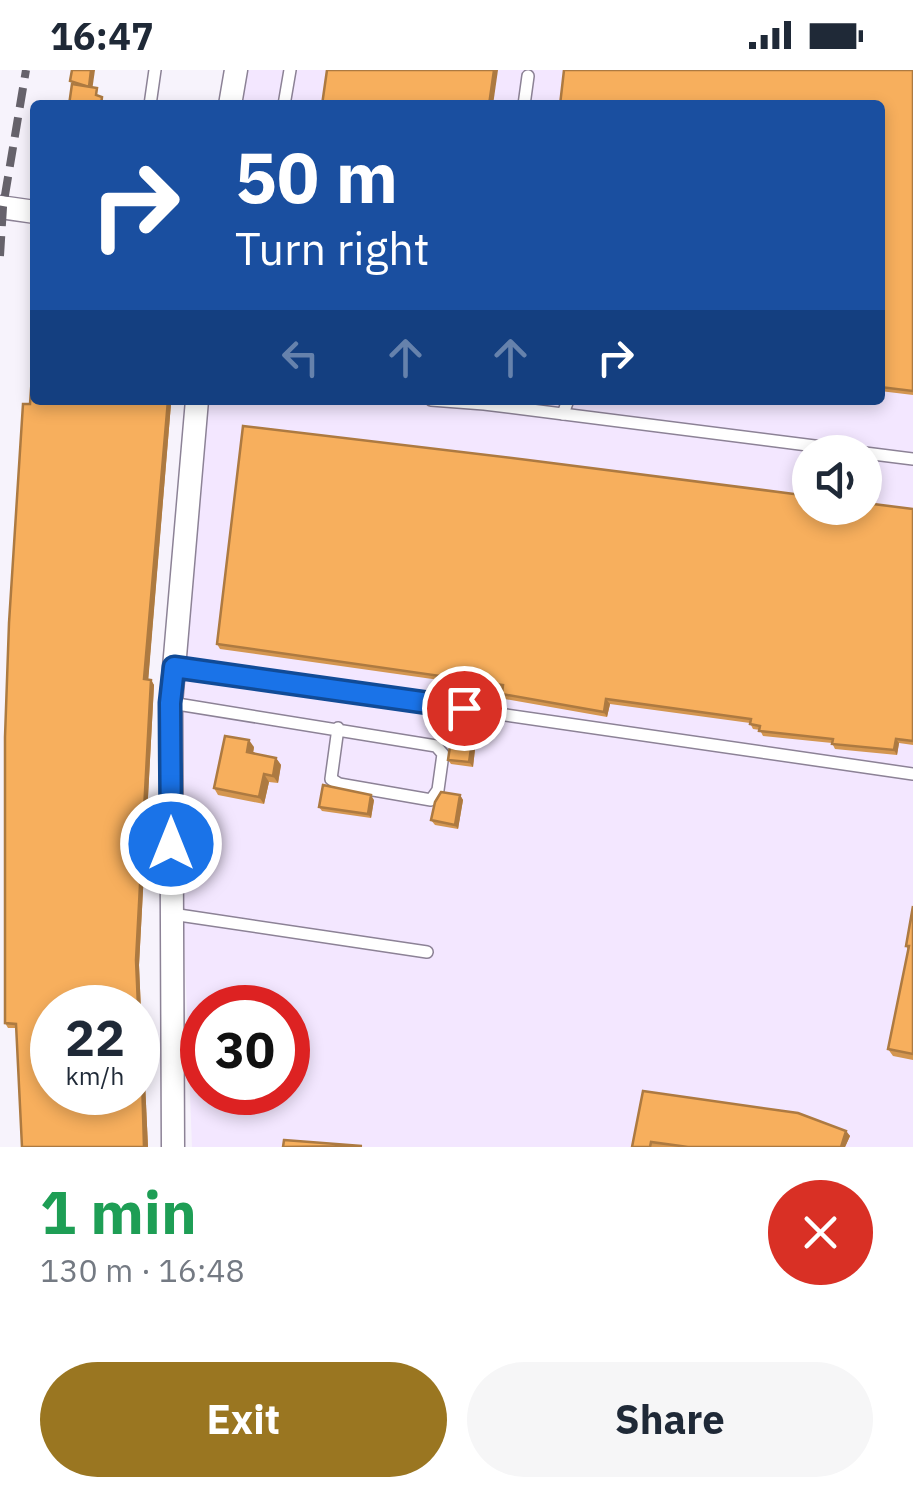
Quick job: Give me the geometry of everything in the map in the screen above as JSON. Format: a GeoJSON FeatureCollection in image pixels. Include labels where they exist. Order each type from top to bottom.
{"type":"FeatureCollection","features":[{"type":"Feature","properties":{"kind":"street"},"geometry":{"type":"LineString","coordinates":[[231,100],[236,70]]}},
{"type":"Feature","properties":{"kind":"street"},"geometry":{"type":"LineString","coordinates":[[0,206],[30,211]]}},
{"type":"Feature","properties":{"kind":"street"},"geometry":{"type":"LineString","coordinates":[[173,1147],[170,703],[197,405]]}},
{"type":"Feature","properties":{"kind":"lane"},"geometry":{"type":"LineString","coordinates":[[151,100],[155,70]]}},
{"type":"Feature","properties":{"kind":"lane"},"geometry":{"type":"LineString","coordinates":[[285,100],[290,70]]}},
{"type":"Feature","properties":{"kind":"lane"},"geometry":{"type":"LineString","coordinates":[[525,100],[528,76]]}},
{"type":"Feature","properties":{"kind":"lane"},"geometry":{"type":"LineString","coordinates":[[504,405],[792,444]]}},
{"type":"Feature","properties":{"kind":"lane"},"geometry":{"type":"LineString","coordinates":[[562,414],[566,405]]}},
{"type":"Feature","properties":{"kind":"lane"},"geometry":{"type":"LineString","coordinates":[[882,455],[913,459]]}},
{"type":"Feature","properties":{"kind":"lane"},"geometry":{"type":"LineString","coordinates":[[174,667],[913,774]]}},
{"type":"Feature","properties":{"kind":"lane"},"geometry":{"type":"LineString","coordinates":[[170,703],[338,728],[436,746],[442,754],[438,790],[431,800],[339,784],[330,779],[338,728]]}},
{"type":"Feature","properties":{"kind":"lane"},"geometry":{"type":"LineString","coordinates":[[172,914],[427,952]]}},
{"type":"Feature","properties":{"kind":"shaded area"},"geometry":{"type":"Polygon","coordinates":[[[247,70],[913,70],[913,1147],[192,1147],[191,1115],[310,1115],[310,985],[186,985],[175,693],[204,405],[885,405],[885,100],[243,100],[247,70]]]}},
{"type":"Feature","properties":{"kind":"building"},"geometry":{"type":"Polygon","coordinates":[[[72,70],[91,70],[89,87],[70,81],[72,70]]]}},
{"type":"Feature","properties":{"kind":"building"},"geometry":{"type":"Polygon","coordinates":[[[327,70],[494,70],[490,100],[323,100],[327,70]]]}},
{"type":"Feature","properties":{"kind":"building"},"geometry":{"type":"Polygon","coordinates":[[[564,70],[913,70],[913,391],[885,388],[885,100],[561,100],[564,70]]]}},
{"type":"Feature","properties":{"kind":"building"},"geometry":{"type":"Polygon","coordinates":[[[72,84],[97,88],[96,95],[102,97],[102,100],[70,100],[72,84]]]}},
{"type":"Feature","properties":{"kind":"building"},"geometry":{"type":"Polygon","coordinates":[[[23,404],[168,405],[144,679],[151,680],[137,985],[30,985],[30,1115],[143,1115],[144,1147],[22,1147],[16,1024],[5,1023],[9,623],[23,404]]]}},
{"type":"Feature","properties":{"kind":"building"},"geometry":{"type":"Polygon","coordinates":[[[243,426],[792,494],[792,525],[882,525],[882,505],[913,509],[913,741],[896,739],[894,750],[759,731],[760,726],[750,724],[751,719],[606,699],[604,712],[502,694],[503,685],[217,644],[243,426]]]}},
{"type":"Feature","properties":{"kind":"building"},"geometry":{"type":"Polygon","coordinates":[[[452,733],[473,736],[469,762],[448,760],[452,733]]]}},
{"type":"Feature","properties":{"kind":"building"},"geometry":{"type":"Polygon","coordinates":[[[225,736],[249,740],[247,752],[276,758],[273,776],[264,774],[259,797],[214,788],[225,736]]]}},
{"type":"Feature","properties":{"kind":"building"},"geometry":{"type":"Polygon","coordinates":[[[323,785],[371,795],[368,814],[319,807],[323,785]]]}},
{"type":"Feature","properties":{"kind":"building"},"geometry":{"type":"Polygon","coordinates":[[[441,792],[460,795],[455,825],[431,820],[441,792]]]}},
{"type":"Feature","properties":{"kind":"building"},"geometry":{"type":"Polygon","coordinates":[[[913,906],[913,1054],[888,1049],[913,906]]]}},
{"type":"Feature","properties":{"kind":"building"},"geometry":{"type":"Polygon","coordinates":[[[643,1091],[798,1113],[846,1131],[841,1147],[688,1147],[651,1142],[650,1147],[632,1147],[643,1091]]]}},
{"type":"Feature","properties":{"kind":"building"},"geometry":{"type":"Polygon","coordinates":[[[284,1140],[362,1146],[283,1147],[284,1140]]]}},
{"type":"Feature","properties":{"kind":"railway"},"geometry":{"type":"LineString","coordinates":[[0,256],[3,207],[26,70]]}},
{"type":"Feature","properties":{"kind":"route"},"geometry":{"type":"LineString","coordinates":[[171,844],[170,703],[174,667],[464,708]]}}]}
